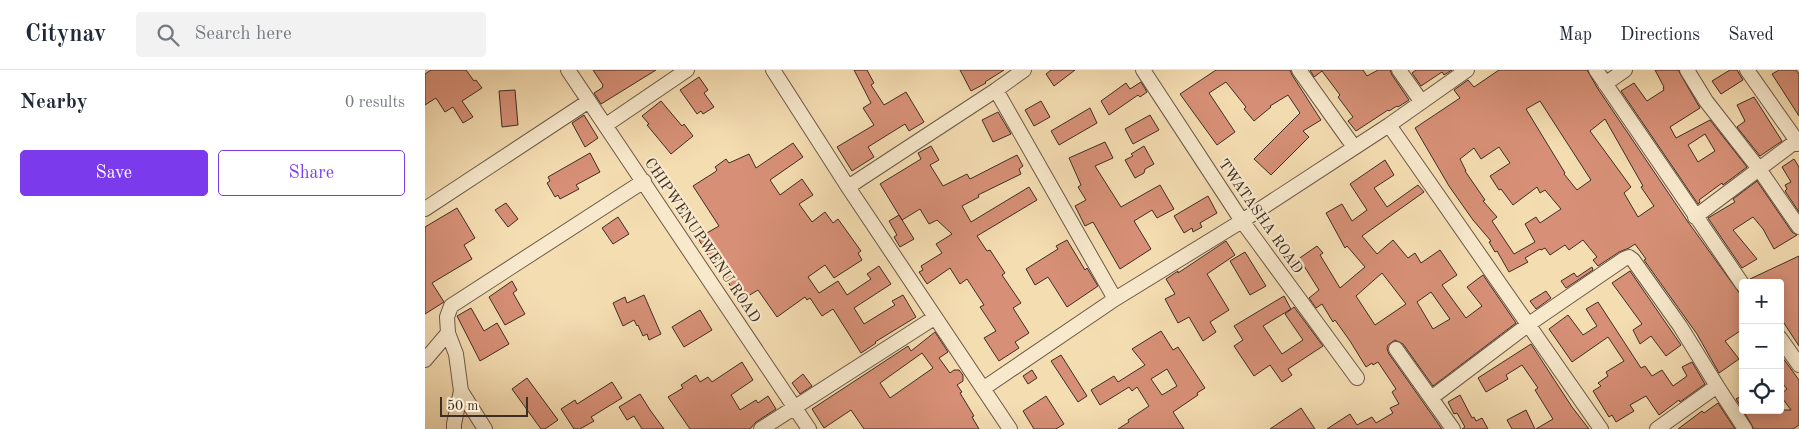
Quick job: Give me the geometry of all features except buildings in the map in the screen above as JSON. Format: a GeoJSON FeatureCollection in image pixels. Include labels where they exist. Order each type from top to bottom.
{"type":"FeatureCollection","features":[{"type":"Feature","properties":{"kind":"street","name":"CHIPWENUPWENU ROAD"},"geometry":{"type":"LineString","coordinates":[[569,70],[809,429]]}},
{"type":"Feature","properties":{"kind":"street"},"geometry":{"type":"LineString","coordinates":[[773,70],[934,318],[984,388],[1010,429]]}},
{"type":"Feature","properties":{"kind":"street"},"geometry":{"type":"LineString","coordinates":[[848,187],[1024,70]]}},
{"type":"Feature","properties":{"kind":"street","name":"TWATASHA ROAD"},"geometry":{"type":"LineString","coordinates":[[1143,70],[1242,221],[1357,378]]}},
{"type":"Feature","properties":{"kind":"street"},"geometry":{"type":"LineString","coordinates":[[1299,70],[1353,147]]}},
{"type":"Feature","properties":{"kind":"street"},"geometry":{"type":"LineString","coordinates":[[1399,70],[1421,101]]}},
{"type":"Feature","properties":{"kind":"street"},"geometry":{"type":"LineString","coordinates":[[984,388],[1115,299],[1242,221],[1389,125],[1467,70]]}},
{"type":"Feature","properties":{"kind":"street"},"geometry":{"type":"LineString","coordinates":[[1596,70],[1739,279]]}},
{"type":"Feature","properties":{"kind":"street"},"geometry":{"type":"LineString","coordinates":[[1605,84],[1625,70]]}},
{"type":"Feature","properties":{"kind":"street"},"geometry":{"type":"LineString","coordinates":[[1687,70],[1706,101],[1759,169],[1799,227]]}},
{"type":"Feature","properties":{"kind":"street"},"geometry":{"type":"LineString","coordinates":[[1695,216],[1798,141],[1747,70]]}},
{"type":"Feature","properties":{"kind":"street"},"geometry":{"type":"LineString","coordinates":[[606,125],[685,71]]}},
{"type":"Feature","properties":{"kind":"street"},"geometry":{"type":"LineString","coordinates":[[996,90],[1115,299]]}},
{"type":"Feature","properties":{"kind":"street"},"geometry":{"type":"LineString","coordinates":[[425,210],[589,101]]}},
{"type":"Feature","properties":{"kind":"street"},"geometry":{"type":"LineString","coordinates":[[1389,125],[1601,429]]}},
{"type":"Feature","properties":{"kind":"street"},"geometry":{"type":"LineString","coordinates":[[454,429],[461,391],[456,354],[448,333],[447,317],[451,306],[644,181]]}},
{"type":"Feature","properties":{"kind":"street"},"geometry":{"type":"LineString","coordinates":[[1431,398],[1529,324],[1629,257],[1680,326],[1745,429]]}},
{"type":"Feature","properties":{"kind":"street"},"geometry":{"type":"LineString","coordinates":[[761,429],[934,318]]}},
{"type":"Feature","properties":{"kind":"street"},"geometry":{"type":"LineString","coordinates":[[425,360],[448,333]]}},
{"type":"Feature","properties":{"kind":"street"},"geometry":{"type":"LineString","coordinates":[[1784,344],[1799,365]]}},
{"type":"Feature","properties":{"kind":"street"},"geometry":{"type":"LineString","coordinates":[[1396,349],[1453,429]]}},
{"type":"Feature","properties":{"kind":"street"},"geometry":{"type":"LineString","coordinates":[[1657,429],[1717,386]]}},
{"type":"Feature","properties":{"kind":"street"},"geometry":{"type":"LineString","coordinates":[[461,391],[485,429]]}}]}
